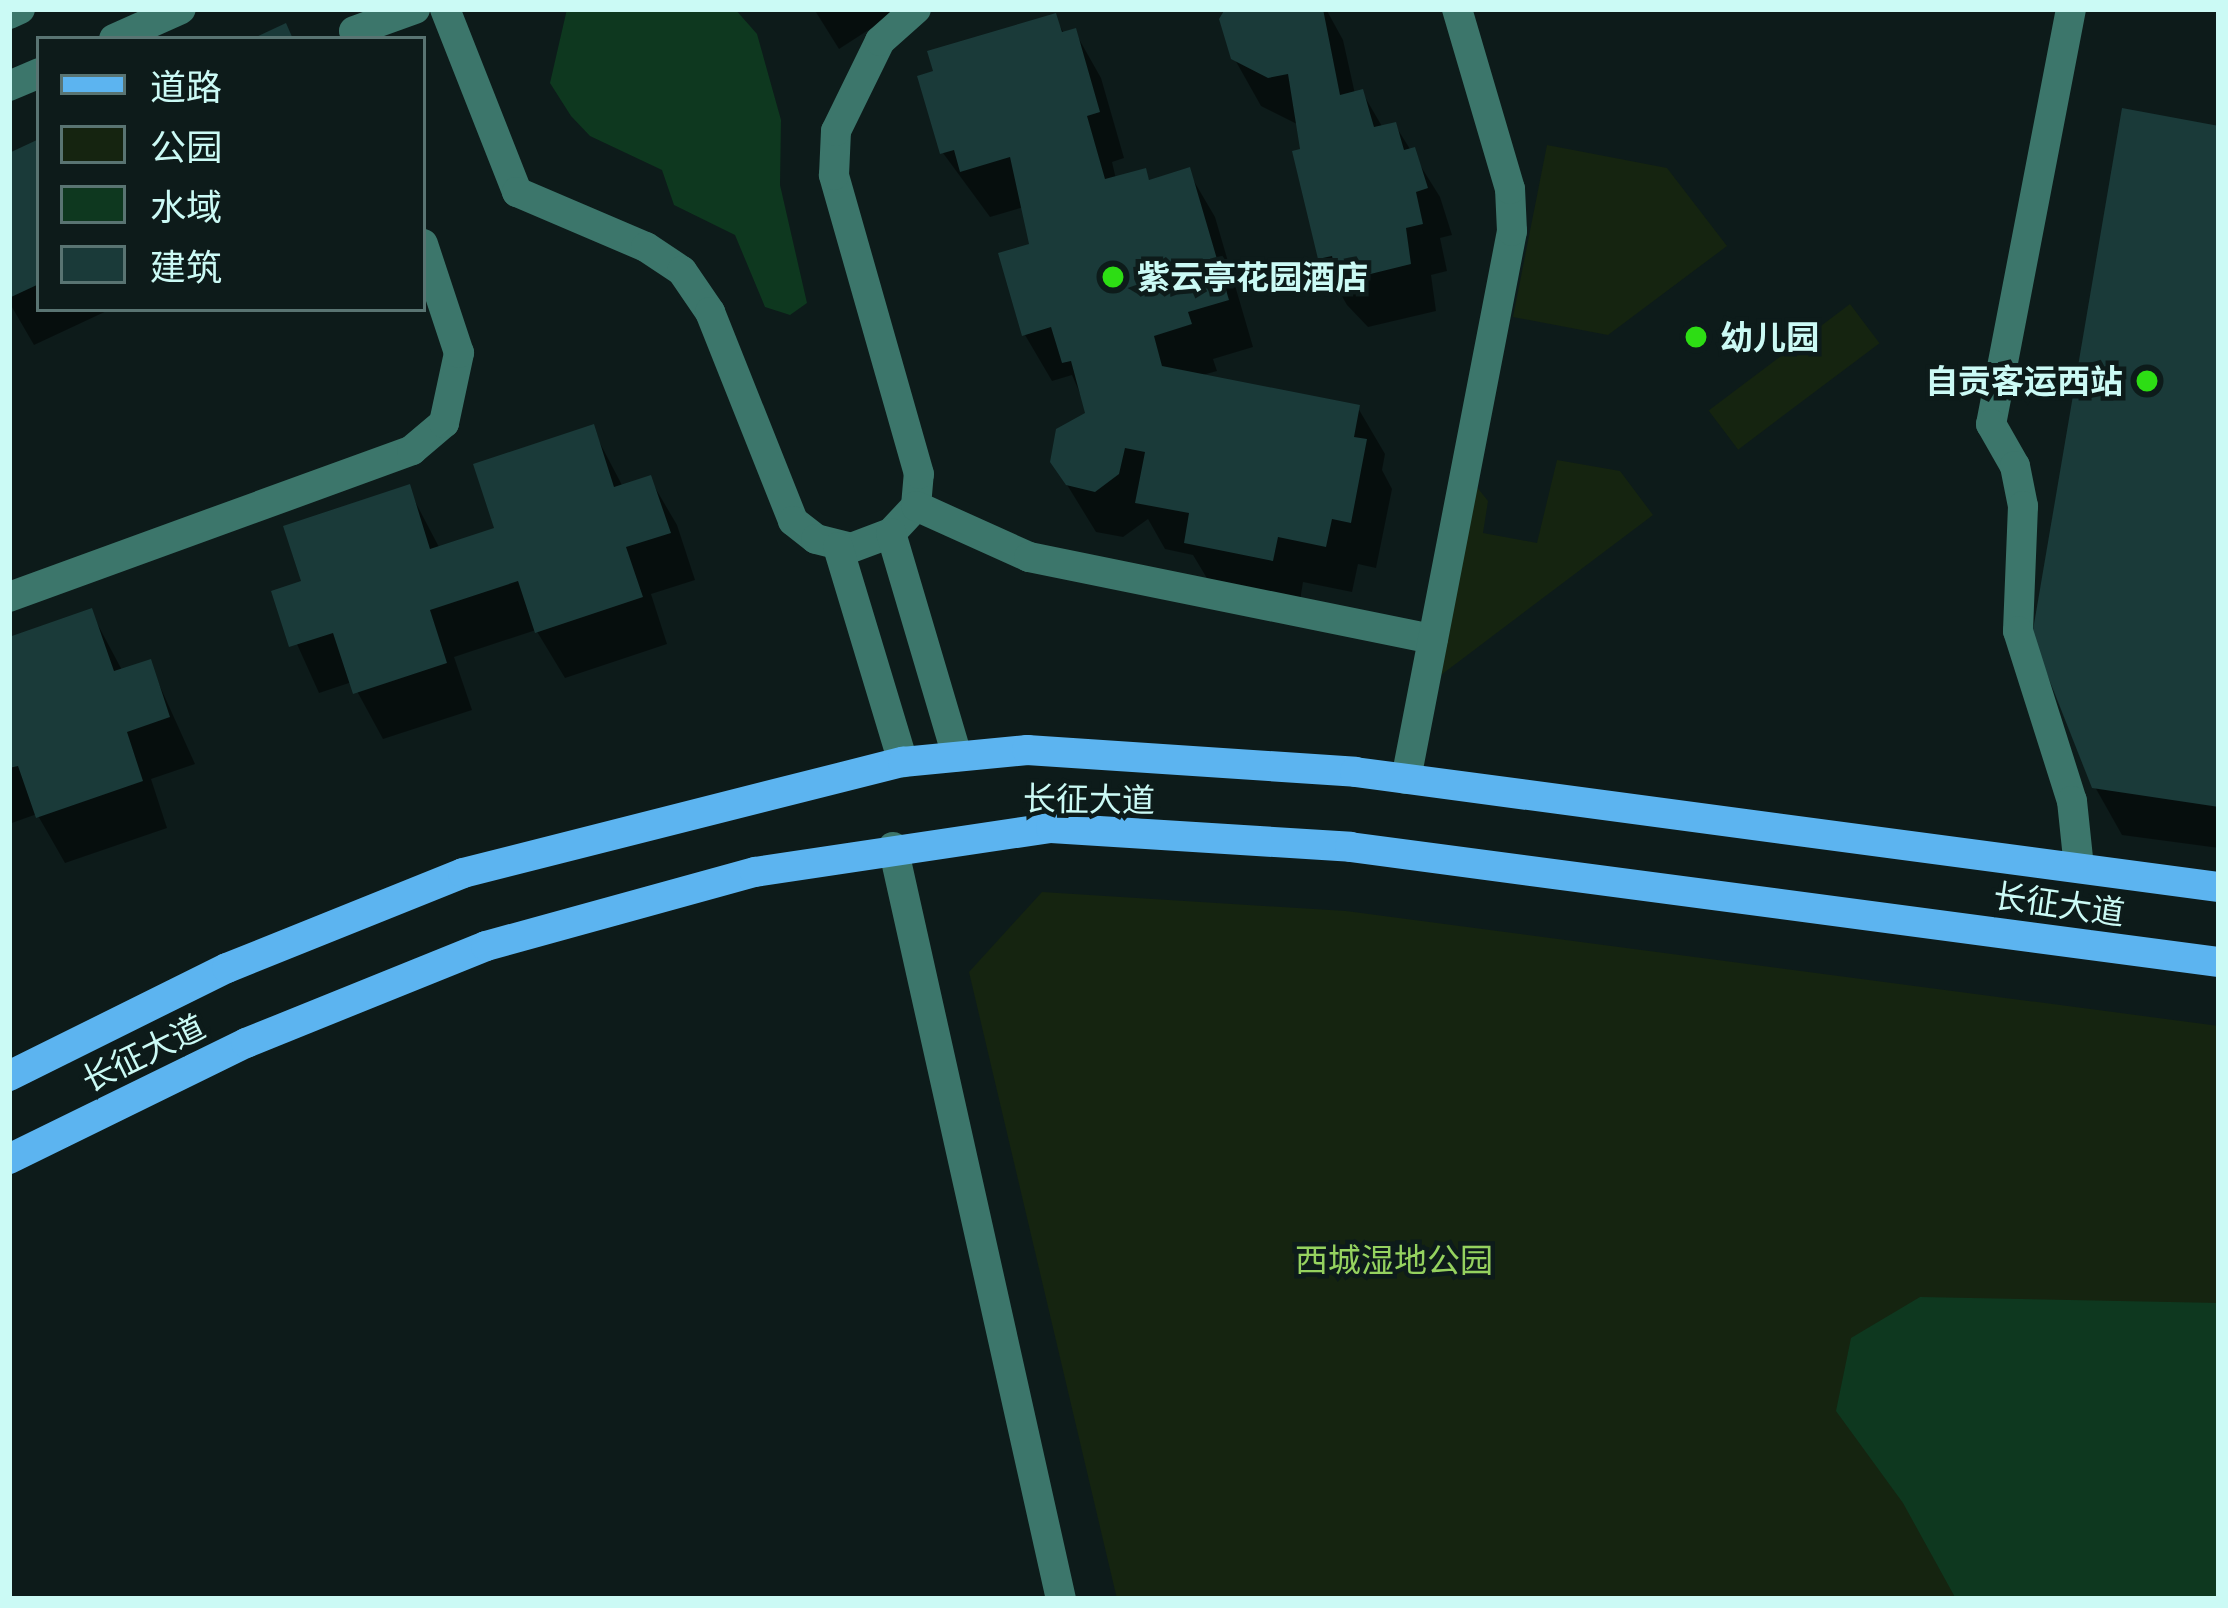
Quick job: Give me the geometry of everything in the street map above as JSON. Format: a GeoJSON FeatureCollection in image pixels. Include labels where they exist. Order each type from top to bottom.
{"type":"FeatureCollection","features":[{"type":"Feature","properties":{"kind":"main road","name":"长征大道"},"geometry":{"type":"LineString","coordinates":[[9,1076],[227,968],[463,873],[903,762],[1027,750],[1406,779],[2219,887]]}},
{"type":"Feature","properties":{"kind":"main road","name":"长征大道"},"geometry":{"type":"LineString","coordinates":[[9,1159],[246,1043],[486,946],[755,872],[893,847],[1051,828],[1350,847],[2219,962]]}},
{"type":"Feature","properties":{"kind":"street"},"geometry":{"type":"LineString","coordinates":[[9,14],[20,9]]}},
{"type":"Feature","properties":{"kind":"street"},"geometry":{"type":"LineString","coordinates":[[121,36],[181,9]]}},
{"type":"Feature","properties":{"kind":"street"},"geometry":{"type":"LineString","coordinates":[[351,26],[415,9]]}},
{"type":"Feature","properties":{"kind":"street"},"geometry":{"type":"LineString","coordinates":[[445,9],[517,192],[646,247],[682,271],[710,311],[793,521],[838,547],[903,762]]}},
{"type":"Feature","properties":{"kind":"street"},"geometry":{"type":"LineString","coordinates":[[838,547],[891,533],[916,506],[916,451],[835,175],[836,131],[854,85],[880,41],[916,9]]}},
{"type":"Feature","properties":{"kind":"street"},"geometry":{"type":"LineString","coordinates":[[1406,779],[1512,231],[1510,189],[1457,9]]}},
{"type":"Feature","properties":{"kind":"street"},"geometry":{"type":"LineString","coordinates":[[2072,9],[1991,424],[2015,466],[2023,506],[2018,631],[2072,801],[2079,868]]}},
{"type":"Feature","properties":{"kind":"street"},"geometry":{"type":"LineString","coordinates":[[9,597],[412,450],[444,423],[459,353],[426,253]]}},
{"type":"Feature","properties":{"kind":"street"},"geometry":{"type":"LineString","coordinates":[[916,506],[1029,557],[1433,639]]}},
{"type":"Feature","properties":{"kind":"street"},"geometry":{"type":"LineString","coordinates":[[891,533],[957,756]]}},
{"type":"Feature","properties":{"kind":"street"},"geometry":{"type":"LineString","coordinates":[[893,847],[1061,1599]]}},
{"type":"Feature","properties":{"kind":"green space"},"geometry":{"type":"Polygon","coordinates":[[[1547,145],[1667,168],[1727,246],[1608,335],[1513,317],[1547,145]]]}},
{"type":"Feature","properties":{"kind":"green space"},"geometry":{"type":"Polygon","coordinates":[[[1850,304],[1879,343],[1738,450],[1709,411],[1850,304]]]}},
{"type":"Feature","properties":{"kind":"green space"},"geometry":{"type":"Polygon","coordinates":[[[1557,460],[1620,471],[1653,515],[1441,675],[1476,486],[1488,501],[1483,533],[1537,543],[1557,460]]]}},
{"type":"Feature","properties":{"kind":"green space","name":"西城湿地公园"},"geometry":{"type":"Polygon","coordinates":[[[1042,892],[1346,911],[2219,1026],[2219,1599],[1117,1599],[969,972],[1042,892]]]}},
{"type":"Feature","properties":{"kind":"water"},"geometry":{"type":"Polygon","coordinates":[[[567,9],[735,9],[757,34],[781,120],[780,185],[807,303],[790,315],[765,307],[735,235],[674,205],[662,170],[590,136],[571,116],[550,83],[567,9]]]}},
{"type":"Feature","properties":{"kind":"water"},"geometry":{"type":"Polygon","coordinates":[[[1920,1297],[2219,1303],[2219,1599],[1956,1599],[1903,1503],[1836,1411],[1851,1338],[1920,1297]]]}},
{"type":"Feature","properties":{"kind":"building"},"geometry":{"type":"Polygon","coordinates":[[[1225,9],[1323,9],[1340,95],[1363,89],[1374,127],[1396,122],[1404,150],[1415,147],[1428,188],[1416,192],[1423,224],[1406,228],[1411,264],[1338,282],[1332,256],[1318,259],[1292,151],[1300,149],[1288,74],[1268,78],[1231,59],[1219,19],[1225,9]]]}},
{"type":"Feature","properties":{"kind":"building","name":"紫云亭花园酒店"},"geometry":{"type":"Polygon","coordinates":[[[1056,13],[1062,32],[1076,28],[1100,112],[1087,116],[1105,179],[1146,168],[1149,180],[1190,167],[1229,300],[1188,312],[1192,324],[1154,336],[1162,366],[1360,405],[1354,437],[1367,439],[1351,523],[1332,519],[1326,547],[1278,537],[1273,561],[1184,543],[1189,513],[1135,503],[1145,452],[1125,448],[1119,474],[1095,492],[1066,485],[1050,462],[1056,429],[1085,413],[1071,361],[1062,363],[1051,327],[1022,336],[998,253],[1029,244],[1010,157],[960,172],[954,150],[940,154],[917,76],[933,71],[927,51],[1056,13]]]}},
{"type":"Feature","properties":{"kind":"building"},"geometry":{"type":"Polygon","coordinates":[[[286,23],[292,36],[258,36],[286,23]]]}},
{"type":"Feature","properties":{"kind":"building","name":"自贡客运西站"},"geometry":{"type":"Polygon","coordinates":[[[2122,108],[2219,126],[2219,807],[2092,788],[2032,636],[2122,108]]]}},
{"type":"Feature","properties":{"kind":"building"},"geometry":{"type":"Polygon","coordinates":[[[36,140],[36,285],[9,298],[9,153],[36,140]]]}},
{"type":"Feature","properties":{"kind":"building"},"geometry":{"type":"Polygon","coordinates":[[[594,424],[614,487],[651,475],[671,533],[626,547],[643,597],[535,633],[518,581],[430,610],[447,663],[353,694],[333,633],[289,647],[271,591],[301,581],[283,526],[410,484],[430,549],[494,528],[473,464],[594,424]]]}},
{"type":"Feature","properties":{"kind":"building"},"geometry":{"type":"Polygon","coordinates":[[[92,608],[114,671],[151,659],[170,717],[127,732],[143,781],[36,818],[18,766],[9,768],[9,637],[92,608]]]}},
{"type":"Feature","properties":{"kind":"place","name":"紫云亭花园酒店"},"geometry":{"type":"Point","coordinates":[1113,277]}},
{"type":"Feature","properties":{"kind":"place","name":"幼儿园"},"geometry":{"type":"Point","coordinates":[1696,337]}},
{"type":"Feature","properties":{"kind":"place","name":"自贡客运西站"},"geometry":{"type":"Point","coordinates":[2147,381]}}]}
